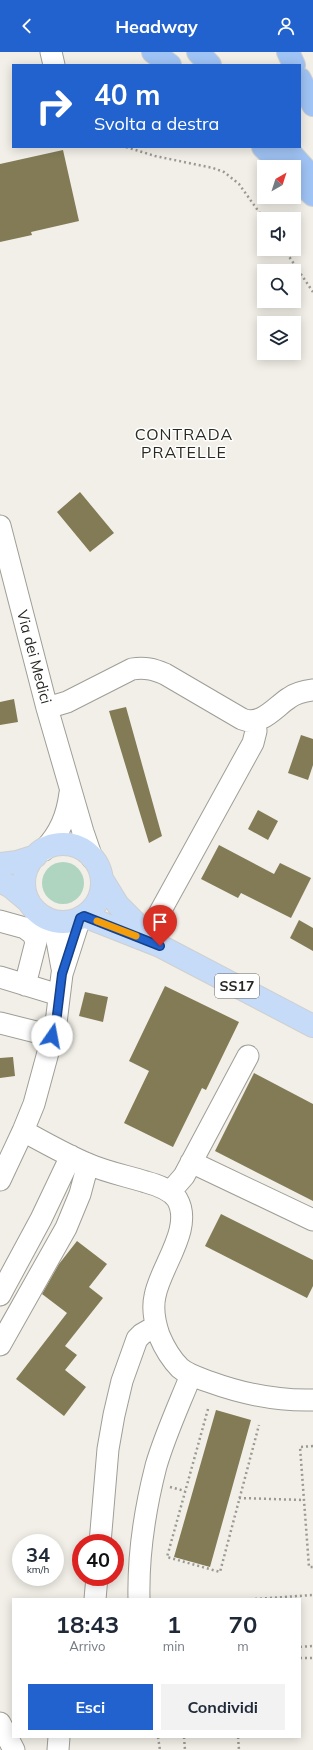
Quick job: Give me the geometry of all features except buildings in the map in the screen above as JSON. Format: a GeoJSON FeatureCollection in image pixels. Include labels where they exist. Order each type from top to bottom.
{"type":"FeatureCollection","features":[{"type":"Feature","properties":{"kind":"highway"},"geometry":{"type":"LineString","coordinates":[[153,52],[169,64]]}},
{"type":"Feature","properties":{"kind":"highway"},"geometry":{"type":"LineString","coordinates":[[198,52],[209,64]]}},
{"type":"Feature","properties":{"kind":"highway"},"geometry":{"type":"LineString","coordinates":[[288,52],[294,64]]}},
{"type":"Feature","properties":{"kind":"highway"},"geometry":{"type":"LineString","coordinates":[[301,81],[313,105]]}},
{"type":"Feature","properties":{"kind":"highway"},"geometry":{"type":"LineString","coordinates":[[264,148],[277,160]]}},
{"type":"Feature","properties":{"kind":"highway"},"geometry":{"type":"LineString","coordinates":[[286,148],[313,178]]}},
{"type":"Feature","properties":{"kind":"highway"},"geometry":{"type":"LineString","coordinates":[[301,184],[313,196]]}},
{"type":"Feature","properties":{"kind":"main road"},"geometry":{"type":"LineString","coordinates":[[0,864],[17,862],[54,846],[70,845],[84,851],[92,858]]}},
{"type":"Feature","properties":{"kind":"main road"},"geometry":{"type":"LineString","coordinates":[[29,902],[26,892],[25,877],[30,863],[40,853]]}},
{"type":"Feature","properties":{"kind":"main road","name":"SS17"},"geometry":{"type":"LineString","coordinates":[[92,858],[98,866],[108,892],[120,908],[160,946]]}},
{"type":"Feature","properties":{"kind":"main road"},"geometry":{"type":"LineString","coordinates":[[0,881],[11,887],[29,902],[38,913],[46,918],[64,922],[82,917],[91,910],[99,898],[102,879]]}},
{"type":"Feature","properties":{"kind":"main road","name":"SS17"},"geometry":{"type":"LineString","coordinates":[[82,917],[160,946],[313,1026]]}},
{"type":"Feature","properties":{"kind":"street"},"geometry":{"type":"LineString","coordinates":[[51,52],[54,64]]}},
{"type":"Feature","properties":{"kind":"street","name":"Via dei Medici"},"geometry":{"type":"LineString","coordinates":[[0,526],[70,788],[92,858]]}},
{"type":"Feature","properties":{"kind":"street"},"geometry":{"type":"LineString","coordinates":[[48,708],[67,702],[132,669],[143,667],[154,669],[165,674],[242,719],[255,721],[266,716],[296,694],[313,690]]}},
{"type":"Feature","properties":{"kind":"street"},"geometry":{"type":"LineString","coordinates":[[156,921],[253,743],[256,731],[255,721]]}},
{"type":"Feature","properties":{"kind":"street","name":"Via dei Medici"},"geometry":{"type":"LineString","coordinates":[[40,853],[60,829],[65,819],[70,788]]}},
{"type":"Feature","properties":{"kind":"street"},"geometry":{"type":"LineString","coordinates":[[0,1180],[34,1104],[52,1036],[62,974],[82,917]]}},
{"type":"Feature","properties":{"kind":"street"},"geometry":{"type":"LineString","coordinates":[[46,918],[56,935],[61,956],[62,974]]}},
{"type":"Feature","properties":{"kind":"street"},"geometry":{"type":"LineString","coordinates":[[0,921],[25,928],[33,934],[35,938],[36,942],[25,985]]}},
{"type":"Feature","properties":{"kind":"street"},"geometry":{"type":"LineString","coordinates":[[0,977],[59,995]]}},
{"type":"Feature","properties":{"kind":"street"},"geometry":{"type":"LineString","coordinates":[[0,1023],[52,1036]]}},
{"type":"Feature","properties":{"kind":"street"},"geometry":{"type":"LineString","coordinates":[[170,1192],[180,1182],[248,1056]]}},
{"type":"Feature","properties":{"kind":"street"},"geometry":{"type":"LineString","coordinates":[[23,1131],[79,1160],[159,1186],[170,1192],[176,1198],[180,1206],[182,1222],[180,1233],[158,1284],[154,1297],[154,1312],[156,1326],[163,1344],[171,1358],[181,1369],[190,1375],[229,1389],[253,1395],[288,1400],[313,1400]]}},
{"type":"Feature","properties":{"kind":"street"},"geometry":{"type":"LineString","coordinates":[[0,1295],[40,1219],[79,1160]]}},
{"type":"Feature","properties":{"kind":"street"},"geometry":{"type":"LineString","coordinates":[[0,1345],[66,1228],[80,1194],[79,1160]]}},
{"type":"Feature","properties":{"kind":"street"},"geometry":{"type":"LineString","coordinates":[[191,1162],[313,1220]]}},
{"type":"Feature","properties":{"kind":"street"},"geometry":{"type":"LineString","coordinates":[[101,1534],[108,1449],[122,1381],[137,1339],[145,1331],[156,1326]]}},
{"type":"Feature","properties":{"kind":"street"},"geometry":{"type":"LineString","coordinates":[[139,1598],[142,1541],[153,1482],[157,1466],[190,1375]]}},
{"type":"Feature","properties":{"kind":"street"},"geometry":{"type":"LineString","coordinates":[[95,1598],[96,1586]]}},
{"type":"Feature","properties":{"kind":"street"},"geometry":{"type":"LineString","coordinates":[[0,1723],[14,1750]]}},
{"type":"Feature","properties":{"kind":"street"},"geometry":{"type":"LineString","coordinates":[[58,1750],[59,1738]]}},
{"type":"Feature","properties":{"kind":"path"},"geometry":{"type":"LineString","coordinates":[[129,148],[156,156],[213,168],[224,172],[244,189],[259,212]]}},
{"type":"Feature","properties":{"kind":"path"},"geometry":{"type":"LineString","coordinates":[[289,256],[313,292]]}},
{"type":"Feature","properties":{"kind":"path"},"geometry":{"type":"LineString","coordinates":[[208,1409],[167,1557],[220,1572],[259,1425]]}},
{"type":"Feature","properties":{"kind":"path"},"geometry":{"type":"LineString","coordinates":[[313,1446],[300,1447],[309,1567],[313,1566]]}},
{"type":"Feature","properties":{"kind":"path"},"geometry":{"type":"LineString","coordinates":[[240,1498],[304,1500]]}},
{"type":"Feature","properties":{"kind":"path"},"geometry":{"type":"LineString","coordinates":[[270,1598],[313,1595]]}},
{"type":"Feature","properties":{"kind":"path"},"geometry":{"type":"LineString","coordinates":[[301,1646],[313,1646]]}},
{"type":"Feature","properties":{"kind":"path"},"geometry":{"type":"LineString","coordinates":[[301,1658],[313,1658]]}},
{"type":"Feature","properties":{"kind":"path"},"geometry":{"type":"LineString","coordinates":[[158,1738],[160,1750]]}},
{"type":"Feature","properties":{"kind":"path"},"geometry":{"type":"LineString","coordinates":[[184,1738],[185,1750]]}},
{"type":"Feature","properties":{"kind":"path"},"geometry":{"type":"LineString","coordinates":[[238,1738],[239,1750]]}},
{"type":"Feature","properties":{"kind":"green space"},"geometry":{"type":"Polygon","coordinates":[[[59,862],[67,862],[75,865],[81,871],[84,883],[81,895],[75,901],[67,904],[59,904],[51,901],[45,895],[42,887],[42,879],[45,871],[51,865],[59,862]]]}},
{"type":"Feature","properties":{"kind":"slow traffic"},"geometry":{"type":"LineString","coordinates":[[97,921],[136,936]]}},
{"type":"Feature","properties":{"kind":"district","name":"CONTRADA PRATELLE"},"geometry":{"type":"Point","coordinates":[184,443]}},
{"type":"Feature","properties":{"kind":"route"},"geometry":{"type":"LineString","coordinates":[[52,1036],[56,1023],[62,974],[80,918],[84,916],[160,946]]}}]}
